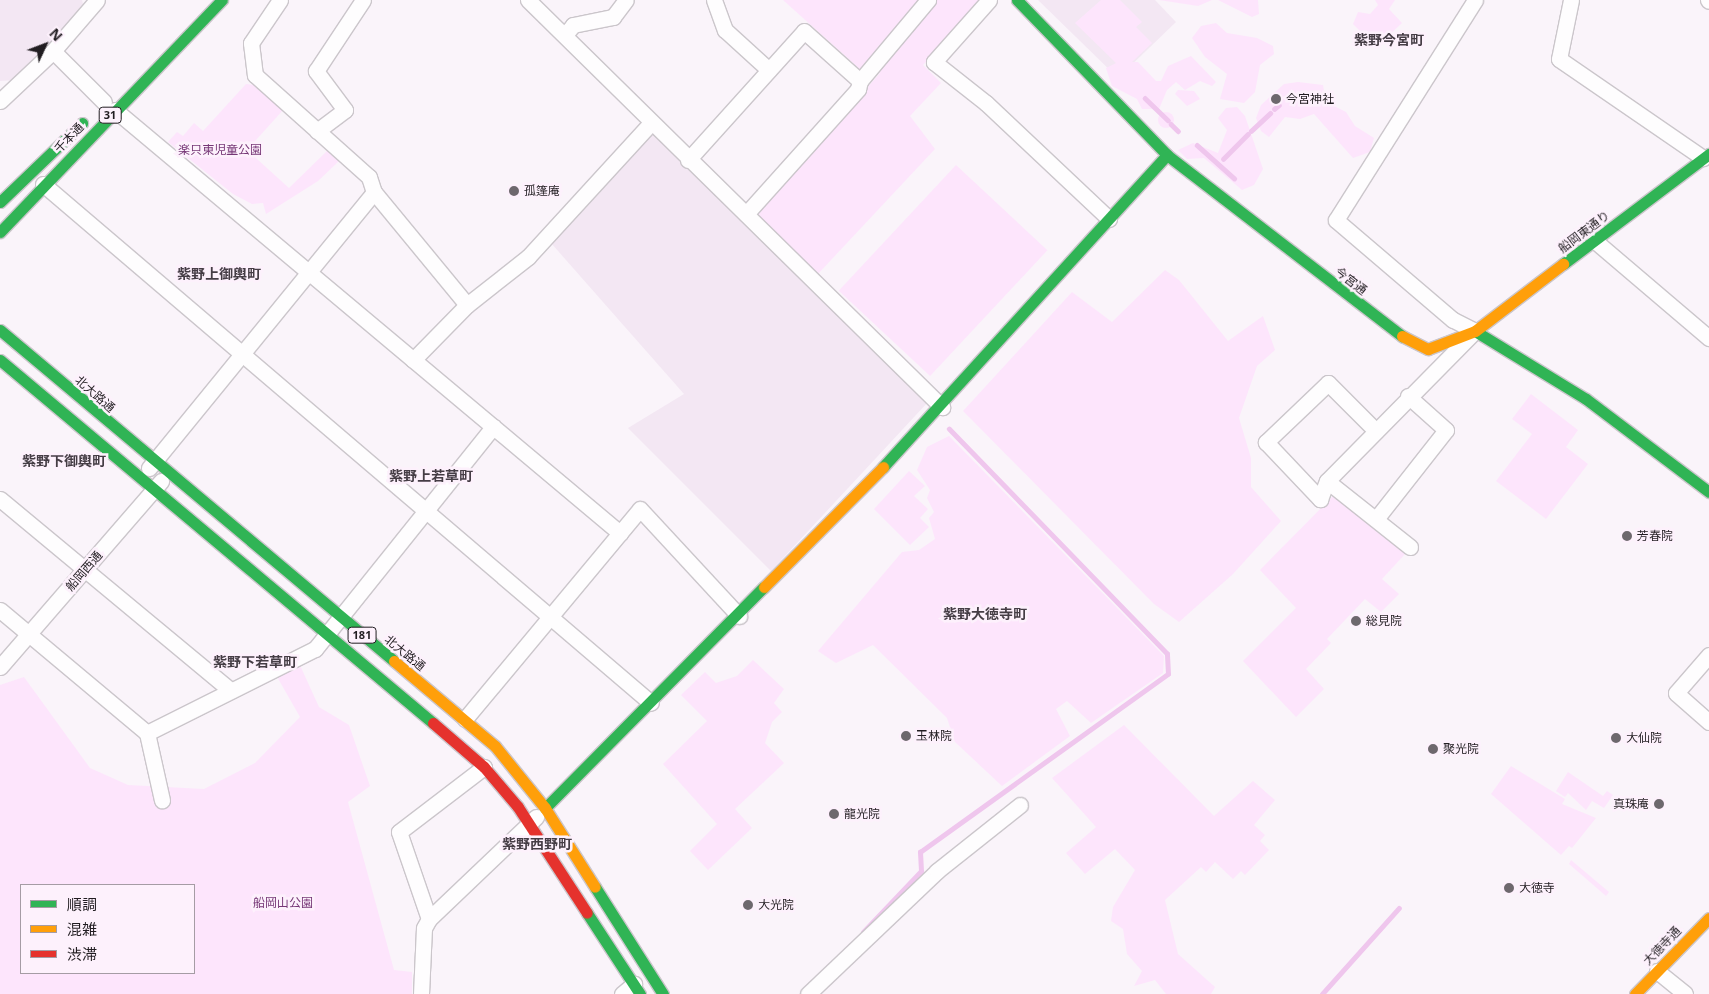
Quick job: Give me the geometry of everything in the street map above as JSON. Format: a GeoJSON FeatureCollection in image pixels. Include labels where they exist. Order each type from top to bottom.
{"type":"FeatureCollection","features":[{"type":"Feature","properties":{"kind":"main road"},"geometry":{"type":"LineString","coordinates":[[184,20],[203,0]]}},
{"type":"Feature","properties":{"kind":"main road","name":"千本通"},"geometry":{"type":"LineString","coordinates":[[0,202],[222,0]]}},
{"type":"Feature","properties":{"kind":"main road","name":"今宮通"},"geometry":{"type":"LineString","coordinates":[[1016,0],[1167,155],[1410,343],[1428,349],[1475,331]]}},
{"type":"Feature","properties":{"kind":"main road","name":"千本通"},"geometry":{"type":"LineString","coordinates":[[0,232],[43,184],[110,102]]}},
{"type":"Feature","properties":{"kind":"main road"},"geometry":{"type":"LineString","coordinates":[[545,808],[739,616],[942,407],[1167,155]]}},
{"type":"Feature","properties":{"kind":"main road","name":"船岡東通り"},"geometry":{"type":"LineString","coordinates":[[1475,331],[1706,156]]}},
{"type":"Feature","properties":{"kind":"main road","name":"北大路通"},"geometry":{"type":"LineString","coordinates":[[0,330],[167,474],[465,720],[505,757],[545,808],[663,994]]}},
{"type":"Feature","properties":{"kind":"main road"},"geometry":{"type":"LineString","coordinates":[[1475,331],[1586,400],[1709,492]]}},
{"type":"Feature","properties":{"kind":"main road","name":"181"},"geometry":{"type":"LineString","coordinates":[[0,360],[154,489],[330,632],[484,767],[529,824],[637,989]]}},
{"type":"Feature","properties":{"kind":"main road","name":"大徳寺通"},"geometry":{"type":"LineString","coordinates":[[1635,994],[1709,918]]}},
{"type":"Feature","properties":{"kind":"street"},"geometry":{"type":"LineString","coordinates":[[280,0],[251,43],[250,59],[255,75],[369,177],[374,192],[467,306]]}},
{"type":"Feature","properties":{"kind":"street"},"geometry":{"type":"LineString","coordinates":[[317,131],[345,110],[316,71],[363,0]]}},
{"type":"Feature","properties":{"kind":"street"},"geometry":{"type":"LineString","coordinates":[[565,35],[573,25],[613,17],[626,0]]}},
{"type":"Feature","properties":{"kind":"street"},"geometry":{"type":"LineString","coordinates":[[714,0],[725,30],[769,70]]}},
{"type":"Feature","properties":{"kind":"street"},"geometry":{"type":"LineString","coordinates":[[746,214],[858,89],[860,80],[928,0]]}},
{"type":"Feature","properties":{"kind":"street"},"geometry":{"type":"LineString","coordinates":[[989,0],[934,62],[986,103],[1109,219]]}},
{"type":"Feature","properties":{"kind":"street"},"geometry":{"type":"LineString","coordinates":[[1376,431],[1328,383],[1266,442],[1320,499],[1327,481],[1376,431],[1408,396],[1475,331],[1453,320],[1336,220],[1475,0]]}},
{"type":"Feature","properties":{"kind":"street"},"geometry":{"type":"LineString","coordinates":[[1570,0],[1559,59],[1706,156]]}},
{"type":"Feature","properties":{"kind":"street"},"geometry":{"type":"LineString","coordinates":[[2,94],[53,52],[94,1]]}},
{"type":"Feature","properties":{"kind":"street"},"geometry":{"type":"LineString","coordinates":[[536,3],[688,160],[746,214],[942,407]]}},
{"type":"Feature","properties":{"kind":"street"},"geometry":{"type":"LineString","coordinates":[[688,160],[804,31],[860,80]]}},
{"type":"Feature","properties":{"kind":"street"},"geometry":{"type":"LineString","coordinates":[[53,52],[308,272],[620,533]]}},
{"type":"Feature","properties":{"kind":"street"},"geometry":{"type":"LineString","coordinates":[[413,360],[467,306],[528,257],[651,123]]}},
{"type":"Feature","properties":{"kind":"street"},"geometry":{"type":"LineString","coordinates":[[43,184],[650,702]]}},
{"type":"Feature","properties":{"kind":"street"},"geometry":{"type":"LineString","coordinates":[[141,478],[241,352],[374,192]]}},
{"type":"Feature","properties":{"kind":"street"},"geometry":{"type":"LineString","coordinates":[[1595,241],[1709,338]]}},
{"type":"Feature","properties":{"kind":"street"},"geometry":{"type":"LineString","coordinates":[[1376,519],[1446,430],[1408,396]]}},
{"type":"Feature","properties":{"kind":"street"},"geometry":{"type":"LineString","coordinates":[[147,732],[315,649],[330,632],[338,616],[493,427]]}},
{"type":"Feature","properties":{"kind":"street","name":"船岡西通"},"geometry":{"type":"LineString","coordinates":[[0,667],[167,474]]}},
{"type":"Feature","properties":{"kind":"street"},"geometry":{"type":"LineString","coordinates":[[1327,481],[1410,547]]}},
{"type":"Feature","properties":{"kind":"street"},"geometry":{"type":"LineString","coordinates":[[0,499],[231,691]]}},
{"type":"Feature","properties":{"kind":"street"},"geometry":{"type":"LineString","coordinates":[[465,720],[640,509],[739,616]]}},
{"type":"Feature","properties":{"kind":"street"},"geometry":{"type":"LineString","coordinates":[[0,610],[147,732],[162,800]]}},
{"type":"Feature","properties":{"kind":"street"},"geometry":{"type":"LineString","coordinates":[[1709,655],[1676,693],[1709,722]]}},
{"type":"Feature","properties":{"kind":"street"},"geometry":{"type":"LineString","coordinates":[[429,920],[399,832],[484,767]]}},
{"type":"Feature","properties":{"kind":"street"},"geometry":{"type":"LineString","coordinates":[[808,994],[937,871],[1020,805]]}},
{"type":"Feature","properties":{"kind":"street"},"geometry":{"type":"LineString","coordinates":[[421,994],[424,928],[429,920],[545,808]]}},
{"type":"Feature","properties":{"kind":"street"},"geometry":{"type":"LineString","coordinates":[[1657,971],[1685,994]]}},
{"type":"Feature","properties":{"kind":"street"},"geometry":{"type":"LineString","coordinates":[[622,994],[637,989]]}},
{"type":"Feature","properties":{"kind":"shaded area"},"geometry":{"type":"Polygon","coordinates":[[[0,0],[82,0],[84,8],[16,80],[0,81],[0,0]]]}},
{"type":"Feature","properties":{"kind":"shaded area"},"geometry":{"type":"Polygon","coordinates":[[[1038,0],[1155,0],[1176,22],[1118,78],[1038,0]]]}},
{"type":"Feature","properties":{"kind":"shaded area"},"geometry":{"type":"Polygon","coordinates":[[[652,131],[929,401],[771,571],[628,428],[684,394],[551,243],[652,131]]]}},
{"type":"Feature","properties":{"kind":"green space"},"geometry":{"type":"Polygon","coordinates":[[[783,0],[922,0],[862,71],[783,0]]]}},
{"type":"Feature","properties":{"kind":"green space"},"geometry":{"type":"Polygon","coordinates":[[[934,0],[981,0],[923,65],[941,83],[910,116],[935,149],[817,275],[755,215],[880,73],[874,67],[934,0]]]}},
{"type":"Feature","properties":{"kind":"green space"},"geometry":{"type":"Polygon","coordinates":[[[1101,0],[1120,0],[1142,22],[1136,27],[1152,43],[1132,62],[1138,62],[1156,81],[1161,81],[1168,66],[1191,56],[1216,82],[1212,86],[1200,81],[1185,90],[1176,82],[1167,90],[1159,109],[1142,109],[1137,99],[1112,86],[1106,68],[1116,63],[1075,23],[1101,0]]]}},
{"type":"Feature","properties":{"kind":"green space"},"geometry":{"type":"Polygon","coordinates":[[[1159,0],[1212,0],[1198,6],[1159,0]]]}},
{"type":"Feature","properties":{"kind":"green space"},"geometry":{"type":"Polygon","coordinates":[[[1218,0],[1258,0],[1259,14],[1252,17],[1218,0]]]}},
{"type":"Feature","properties":{"kind":"green space"},"geometry":{"type":"Polygon","coordinates":[[[1375,0],[1395,0],[1389,9],[1402,23],[1382,42],[1365,36],[1353,24],[1358,12],[1370,14],[1378,5],[1375,0]]]}},
{"type":"Feature","properties":{"kind":"green space"},"geometry":{"type":"Polygon","coordinates":[[[1216,23],[1227,33],[1257,38],[1273,46],[1274,54],[1260,65],[1255,92],[1244,103],[1220,99],[1227,74],[1205,57],[1192,38],[1201,26],[1216,23]]]}},
{"type":"Feature","properties":{"kind":"green space"},"geometry":{"type":"Polygon","coordinates":[[[1298,82],[1323,85],[1326,102],[1346,112],[1355,126],[1374,138],[1370,152],[1353,158],[1314,114],[1300,119],[1285,117],[1269,137],[1261,131],[1256,118],[1261,105],[1284,84],[1298,82]]]}},
{"type":"Feature","properties":{"kind":"green space","name":"楽只東児童公園"},"geometry":{"type":"Polygon","coordinates":[[[246,84],[255,85],[284,109],[247,150],[289,188],[328,150],[339,161],[318,181],[266,214],[263,203],[252,204],[233,194],[168,142],[177,132],[183,136],[194,123],[203,131],[246,84]]]}},
{"type":"Feature","properties":{"kind":"green space"},"geometry":{"type":"Polygon","coordinates":[[[1178,90],[1194,91],[1200,99],[1187,106],[1175,94],[1178,90]]]}},
{"type":"Feature","properties":{"kind":"green space"},"geometry":{"type":"Polygon","coordinates":[[[1237,107],[1245,116],[1263,169],[1254,185],[1242,190],[1204,158],[1187,159],[1178,150],[1193,143],[1218,153],[1227,130],[1218,118],[1226,108],[1237,107]]]}},
{"type":"Feature","properties":{"kind":"green space"},"geometry":{"type":"Polygon","coordinates":[[[1163,112],[1169,112],[1174,117],[1172,126],[1163,128],[1158,123],[1158,117],[1163,112]]]}},
{"type":"Feature","properties":{"kind":"green space"},"geometry":{"type":"Polygon","coordinates":[[[956,165],[1047,250],[930,376],[839,291],[956,165]]]}},
{"type":"Feature","properties":{"kind":"green space"},"geometry":{"type":"Polygon","coordinates":[[[1165,270],[1179,280],[1228,341],[1263,316],[1275,350],[1257,366],[1239,418],[1251,458],[1251,487],[1281,521],[1233,574],[1179,622],[1154,604],[963,411],[1072,292],[1112,322],[1165,270]]]}},
{"type":"Feature","properties":{"kind":"green space"},"geometry":{"type":"Polygon","coordinates":[[[1531,394],[1578,430],[1566,447],[1588,464],[1546,519],[1496,481],[1532,434],[1512,419],[1531,394]]]}},
{"type":"Feature","properties":{"kind":"green space"},"geometry":{"type":"Polygon","coordinates":[[[949,436],[1164,656],[1163,673],[1091,723],[1067,701],[1056,709],[1070,736],[1002,786],[955,742],[947,718],[873,645],[836,663],[818,651],[902,552],[919,550],[935,539],[929,518],[934,512],[927,498],[930,490],[917,470],[927,447],[949,436]]]}},
{"type":"Feature","properties":{"kind":"green space"},"geometry":{"type":"Polygon","coordinates":[[[909,471],[925,486],[914,496],[928,509],[920,518],[929,527],[910,545],[874,509],[909,471]]]}},
{"type":"Feature","properties":{"kind":"green space"},"geometry":{"type":"Polygon","coordinates":[[[1333,496],[1406,553],[1382,579],[1399,594],[1381,612],[1365,599],[1327,639],[1331,643],[1306,669],[1324,689],[1296,717],[1243,661],[1296,608],[1260,570],[1333,496]]]}},
{"type":"Feature","properties":{"kind":"green space"},"geometry":{"type":"Polygon","coordinates":[[[753,660],[784,689],[774,703],[782,712],[772,722],[765,743],[784,763],[735,809],[752,828],[708,870],[690,851],[717,824],[663,764],[707,721],[681,695],[705,672],[716,683],[737,676],[753,660]]]}},
{"type":"Feature","properties":{"kind":"green space","name":"船岡山公園"},"geometry":{"type":"Polygon","coordinates":[[[299,663],[319,707],[349,725],[370,786],[348,802],[394,970],[412,972],[412,994],[0,994],[0,685],[24,677],[90,768],[128,785],[204,789],[255,763],[300,717],[276,675],[299,663]]]}},
{"type":"Feature","properties":{"kind":"green space"},"geometry":{"type":"Polygon","coordinates":[[[1124,725],[1214,816],[1253,781],[1275,800],[1254,825],[1265,835],[1260,841],[1269,850],[1245,875],[1241,871],[1233,879],[1215,862],[1206,872],[1201,867],[1165,900],[1178,954],[1215,987],[1211,994],[1166,994],[1155,980],[1134,986],[1142,971],[1127,954],[1123,929],[1111,921],[1113,907],[1135,870],[1115,849],[1085,874],[1066,853],[1096,827],[1052,778],[1124,725]]]}},
{"type":"Feature","properties":{"kind":"green space"},"geometry":{"type":"Polygon","coordinates":[[[1511,766],[1565,799],[1562,804],[1596,818],[1572,848],[1569,846],[1561,855],[1491,794],[1511,766]]]}},
{"type":"Feature","properties":{"kind":"green space"},"geometry":{"type":"Polygon","coordinates":[[[1568,772],[1603,796],[1607,791],[1613,795],[1604,808],[1592,801],[1586,810],[1568,793],[1565,797],[1556,791],[1568,772]]]}},
{"type":"Feature","properties":{"kind":"green space"},"geometry":{"type":"Polygon","coordinates":[[[1571,860],[1609,892],[1606,896],[1569,864],[1571,860]]]}},
{"type":"Feature","properties":{"kind":"waterway"},"geometry":{"type":"LineString","coordinates":[[1145,98],[1168,120]]}},
{"type":"Feature","properties":{"kind":"waterway"},"geometry":{"type":"LineString","coordinates":[[1274,109],[1279,105]]}},
{"type":"Feature","properties":{"kind":"waterway"},"geometry":{"type":"LineString","coordinates":[[1251,131],[1270,113]]}},
{"type":"Feature","properties":{"kind":"waterway"},"geometry":{"type":"LineString","coordinates":[[1171,124],[1178,131]]}},
{"type":"Feature","properties":{"kind":"waterway"},"geometry":{"type":"LineString","coordinates":[[1223,159],[1248,134]]}},
{"type":"Feature","properties":{"kind":"waterway"},"geometry":{"type":"LineString","coordinates":[[1197,145],[1234,178]]}},
{"type":"Feature","properties":{"kind":"waterway"},"geometry":{"type":"LineString","coordinates":[[863,932],[921,871],[920,852],[1168,674],[1167,654],[949,429]]}},
{"type":"Feature","properties":{"kind":"waterway"},"geometry":{"type":"LineString","coordinates":[[1322,994],[1399,908]]}},
{"type":"Feature","properties":{"kind":"traffic: fast"},"geometry":{"type":"LineString","coordinates":[[0,232],[222,0]]}},
{"type":"Feature","properties":{"kind":"traffic: fast"},"geometry":{"type":"LineString","coordinates":[[1017,0],[1167,155],[1402,336]]}},
{"type":"Feature","properties":{"kind":"traffic: fast"},"geometry":{"type":"LineString","coordinates":[[0,202],[82,123]]}},
{"type":"Feature","properties":{"kind":"traffic: fast"},"geometry":{"type":"LineString","coordinates":[[1563,264],[1709,154]]}},
{"type":"Feature","properties":{"kind":"traffic: fast"},"geometry":{"type":"LineString","coordinates":[[883,467],[1167,155]]}},
{"type":"Feature","properties":{"kind":"traffic: fast"},"geometry":{"type":"LineString","coordinates":[[0,330],[394,661]]}},
{"type":"Feature","properties":{"kind":"traffic: fast"},"geometry":{"type":"LineString","coordinates":[[1475,331],[1586,399],[1709,492]]}},
{"type":"Feature","properties":{"kind":"traffic: fast"},"geometry":{"type":"LineString","coordinates":[[0,360],[433,723]]}},
{"type":"Feature","properties":{"kind":"traffic: fast"},"geometry":{"type":"LineString","coordinates":[[545,808],[764,587]]}},
{"type":"Feature","properties":{"kind":"traffic: fast"},"geometry":{"type":"LineString","coordinates":[[595,887],[663,994]]}},
{"type":"Feature","properties":{"kind":"traffic: fast"},"geometry":{"type":"LineString","coordinates":[[587,913],[640,994]]}},
{"type":"Feature","properties":{"kind":"traffic: slow"},"geometry":{"type":"LineString","coordinates":[[1402,336],[1428,349],[1475,331],[1563,264]]}},
{"type":"Feature","properties":{"kind":"traffic: slow"},"geometry":{"type":"LineString","coordinates":[[764,587],[883,467]]}},
{"type":"Feature","properties":{"kind":"traffic: slow"},"geometry":{"type":"LineString","coordinates":[[394,661],[495,746],[545,808],[595,887]]}},
{"type":"Feature","properties":{"kind":"traffic: slow"},"geometry":{"type":"LineString","coordinates":[[1635,994],[1709,918]]}},
{"type":"Feature","properties":{"kind":"traffic: jam"},"geometry":{"type":"LineString","coordinates":[[433,723],[484,767],[518,807],[587,913]]}},
{"type":"Feature","properties":{"kind":"place","name":"今宮神社"},"geometry":{"type":"Point","coordinates":[1276,99]}},
{"type":"Feature","properties":{"kind":"place","name":"孤篷庵"},"geometry":{"type":"Point","coordinates":[514,191]}},
{"type":"Feature","properties":{"kind":"place","name":"芳春院"},"geometry":{"type":"Point","coordinates":[1627,536]}},
{"type":"Feature","properties":{"kind":"place","name":"総見院"},"geometry":{"type":"Point","coordinates":[1356,621]}},
{"type":"Feature","properties":{"kind":"place","name":"玉林院"},"geometry":{"type":"Point","coordinates":[906,736]}},
{"type":"Feature","properties":{"kind":"place","name":"大仙院"},"geometry":{"type":"Point","coordinates":[1616,738]}},
{"type":"Feature","properties":{"kind":"place","name":"聚光院"},"geometry":{"type":"Point","coordinates":[1433,749]}},
{"type":"Feature","properties":{"kind":"place","name":"真珠庵"},"geometry":{"type":"Point","coordinates":[1659,804]}},
{"type":"Feature","properties":{"kind":"place","name":"龍光院"},"geometry":{"type":"Point","coordinates":[834,814]}},
{"type":"Feature","properties":{"kind":"place","name":"大徳寺"},"geometry":{"type":"Point","coordinates":[1509,888]}},
{"type":"Feature","properties":{"kind":"place","name":"大光院"},"geometry":{"type":"Point","coordinates":[748,905]}},
{"type":"Feature","properties":{"kind":"district","name":"紫野今宮町"},"geometry":{"type":"Point","coordinates":[1389,40]}},
{"type":"Feature","properties":{"kind":"district","name":"紫野上御輿町"},"geometry":{"type":"Point","coordinates":[219,274]}},
{"type":"Feature","properties":{"kind":"district","name":"紫野下御輿町"},"geometry":{"type":"Point","coordinates":[64,461]}},
{"type":"Feature","properties":{"kind":"district","name":"紫野上若草町"},"geometry":{"type":"Point","coordinates":[431,476]}},
{"type":"Feature","properties":{"kind":"district","name":"紫野大徳寺町"},"geometry":{"type":"Point","coordinates":[985,614]}},
{"type":"Feature","properties":{"kind":"district","name":"紫野下若草町"},"geometry":{"type":"Point","coordinates":[255,662]}},
{"type":"Feature","properties":{"kind":"district","name":"紫野西野町"},"geometry":{"type":"Point","coordinates":[537,844]}}]}
